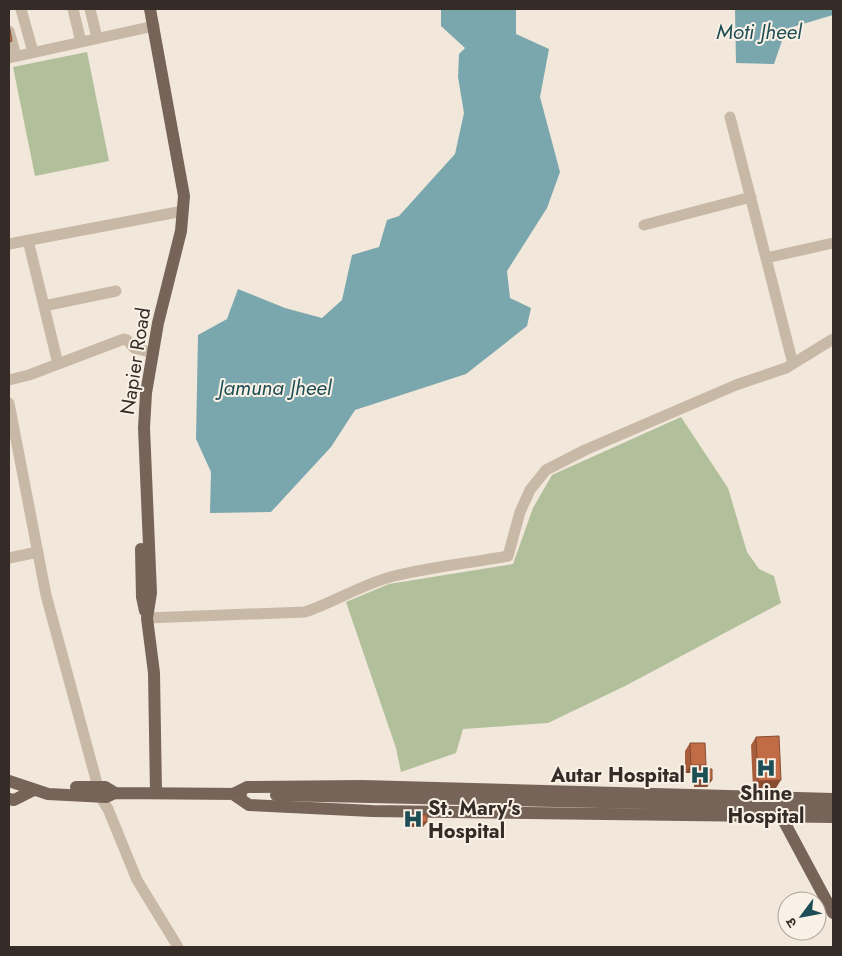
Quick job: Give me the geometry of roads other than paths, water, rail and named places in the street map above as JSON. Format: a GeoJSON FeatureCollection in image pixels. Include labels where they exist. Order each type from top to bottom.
{"type":"FeatureCollection","features":[{"type":"Feature","properties":{"kind":"main road"},"geometry":{"type":"LineString","coordinates":[[143,9],[150,27]]}},
{"type":"Feature","properties":{"kind":"main road","name":"Napier Road"},"geometry":{"type":"LineString","coordinates":[[150,9],[150,27],[184,196],[179,212],[181,231],[149,351],[144,428],[152,593],[147,618],[154,674],[156,789]]}},
{"type":"Feature","properties":{"kind":"main road"},"geometry":{"type":"LineString","coordinates":[[233,794],[247,786],[362,786],[833,799]]}},
{"type":"Feature","properties":{"kind":"main road"},"geometry":{"type":"LineString","coordinates":[[10,790],[37,790],[49,787],[99,792],[105,787],[115,793],[156,789],[233,794],[833,807]]}},
{"type":"Feature","properties":{"kind":"main road"},"geometry":{"type":"LineString","coordinates":[[233,794],[249,804],[372,811],[833,817]]}},
{"type":"Feature","properties":{"kind":"main road"},"geometry":{"type":"LineString","coordinates":[[777,798],[781,816],[833,913]]}},
{"type":"Feature","properties":{"kind":"street"},"geometry":{"type":"LineString","coordinates":[[21,9],[33,52]]}},
{"type":"Feature","properties":{"kind":"street"},"geometry":{"type":"LineString","coordinates":[[73,9],[81,42]]}},
{"type":"Feature","properties":{"kind":"street"},"geometry":{"type":"LineString","coordinates":[[90,9],[97,38]]}},
{"type":"Feature","properties":{"kind":"street"},"geometry":{"type":"LineString","coordinates":[[9,32],[12,57],[150,27]]}},
{"type":"Feature","properties":{"kind":"street"},"geometry":{"type":"LineString","coordinates":[[730,117],[794,364]]}},
{"type":"Feature","properties":{"kind":"street"},"geometry":{"type":"LineString","coordinates":[[644,225],[751,197]]}},
{"type":"Feature","properties":{"kind":"street"},"geometry":{"type":"LineString","coordinates":[[9,244],[179,212]]}},
{"type":"Feature","properties":{"kind":"street"},"geometry":{"type":"LineString","coordinates":[[28,240],[58,364]]}},
{"type":"Feature","properties":{"kind":"street"},"geometry":{"type":"LineString","coordinates":[[766,258],[833,243]]}},
{"type":"Feature","properties":{"kind":"street"},"geometry":{"type":"LineString","coordinates":[[44,306],[116,291]]}},
{"type":"Feature","properties":{"kind":"street"},"geometry":{"type":"LineString","coordinates":[[9,380],[124,339],[134,348],[149,351]]}},
{"type":"Feature","properties":{"kind":"street"},"geometry":{"type":"LineString","coordinates":[[147,618],[304,612],[329,604],[362,586],[394,576],[508,556],[520,512],[530,490],[546,470],[629,431],[736,385],[794,364],[833,339]]}},
{"type":"Feature","properties":{"kind":"street"},"geometry":{"type":"LineString","coordinates":[[9,402],[11,428],[46,595],[99,792],[108,809],[137,880],[178,947]]}},
{"type":"Feature","properties":{"kind":"street"},"geometry":{"type":"LineString","coordinates":[[9,558],[38,552]]}},
{"type":"Feature","properties":{"kind":"water","name":"Jamuna Jheel"},"geometry":{"type":"Polygon","coordinates":[[[441,9],[516,9],[516,34],[549,49],[540,97],[560,172],[547,208],[507,271],[510,298],[531,308],[527,326],[466,374],[355,410],[331,447],[271,512],[210,513],[211,472],[196,439],[198,335],[227,319],[238,289],[285,308],[322,318],[342,300],[352,255],[379,247],[387,220],[399,216],[455,154],[464,113],[458,77],[459,54],[465,48],[441,26],[441,9]]]}},
{"type":"Feature","properties":{"kind":"water","name":"Moti Jheel"},"geometry":{"type":"Polygon","coordinates":[[[735,9],[833,9],[833,15],[786,29],[774,64],[736,63],[735,9]]]}},
{"type":"Feature","properties":{"kind":"place","name":"Shine Hospital"},"geometry":{"type":"Point","coordinates":[766,768]}},
{"type":"Feature","properties":{"kind":"place","name":"Autar Hospital"},"geometry":{"type":"Point","coordinates":[700,775]}},
{"type":"Feature","properties":{"kind":"place","name":"St. Mary's Hospital"},"geometry":{"type":"Point","coordinates":[413,819]}}]}
